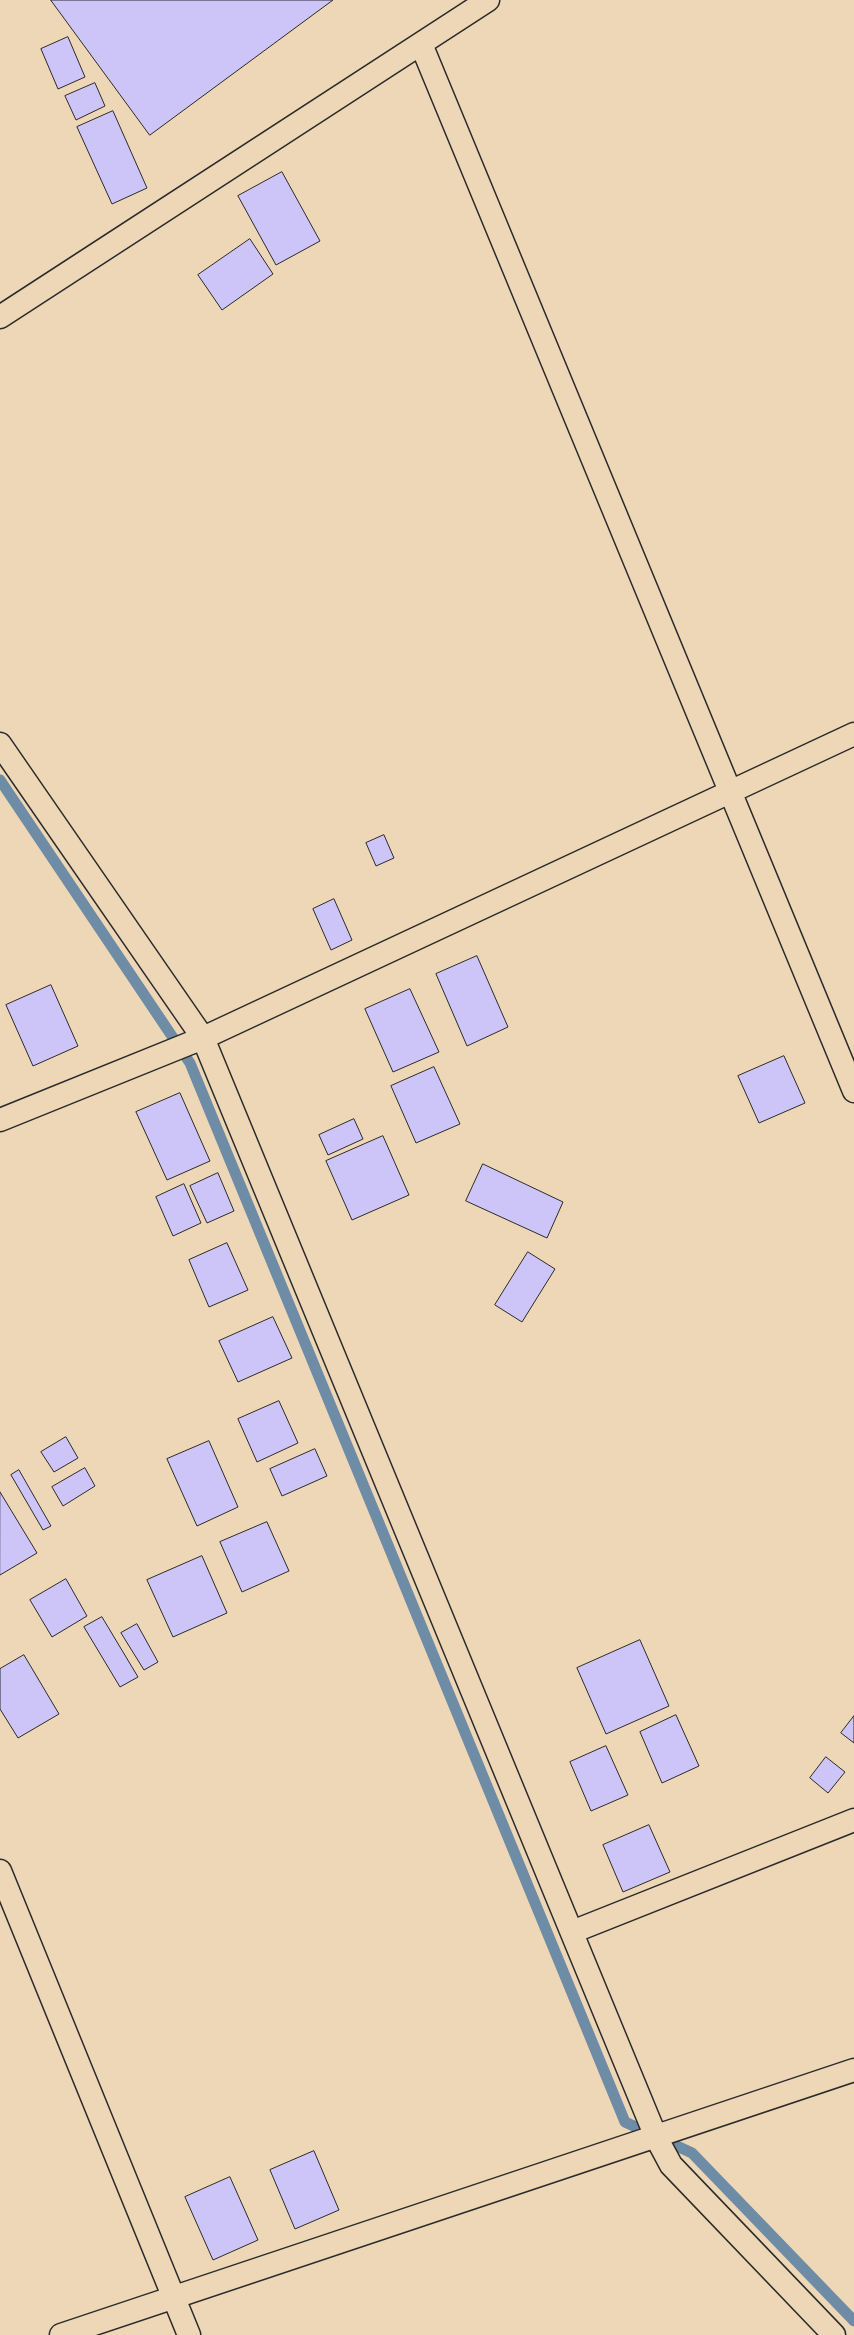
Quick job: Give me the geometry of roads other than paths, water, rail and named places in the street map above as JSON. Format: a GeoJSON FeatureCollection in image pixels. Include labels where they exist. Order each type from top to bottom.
{"type":"FeatureCollection","features":[{"type":"Feature","properties":{"kind":"street"},"geometry":{"type":"LineString","coordinates":[[0,317],[488,0]]}},
{"type":"Feature","properties":{"kind":"street"},"geometry":{"type":"LineString","coordinates":[[421,44],[854,1091]]}},
{"type":"Feature","properties":{"kind":"street"},"geometry":{"type":"LineString","coordinates":[[0,1120],[203,1038],[854,734]]}},
{"type":"Feature","properties":{"kind":"street"},"geometry":{"type":"LineString","coordinates":[[0,744],[203,1038],[656,2137],[671,2165],[834,2335]]}},
{"type":"Feature","properties":{"kind":"street"},"geometry":{"type":"LineString","coordinates":[[572,1932],[854,1820]]}},
{"type":"Feature","properties":{"kind":"street"},"geometry":{"type":"LineString","coordinates":[[0,1871],[189,2335]]}},
{"type":"Feature","properties":{"kind":"street"},"geometry":{"type":"LineString","coordinates":[[61,2335],[854,2070]]}},
{"type":"Feature","properties":{"kind":"waterway"},"geometry":{"type":"LineString","coordinates":[[0,780],[190,1063],[625,2122],[692,2153],[854,2321]]}}]}
